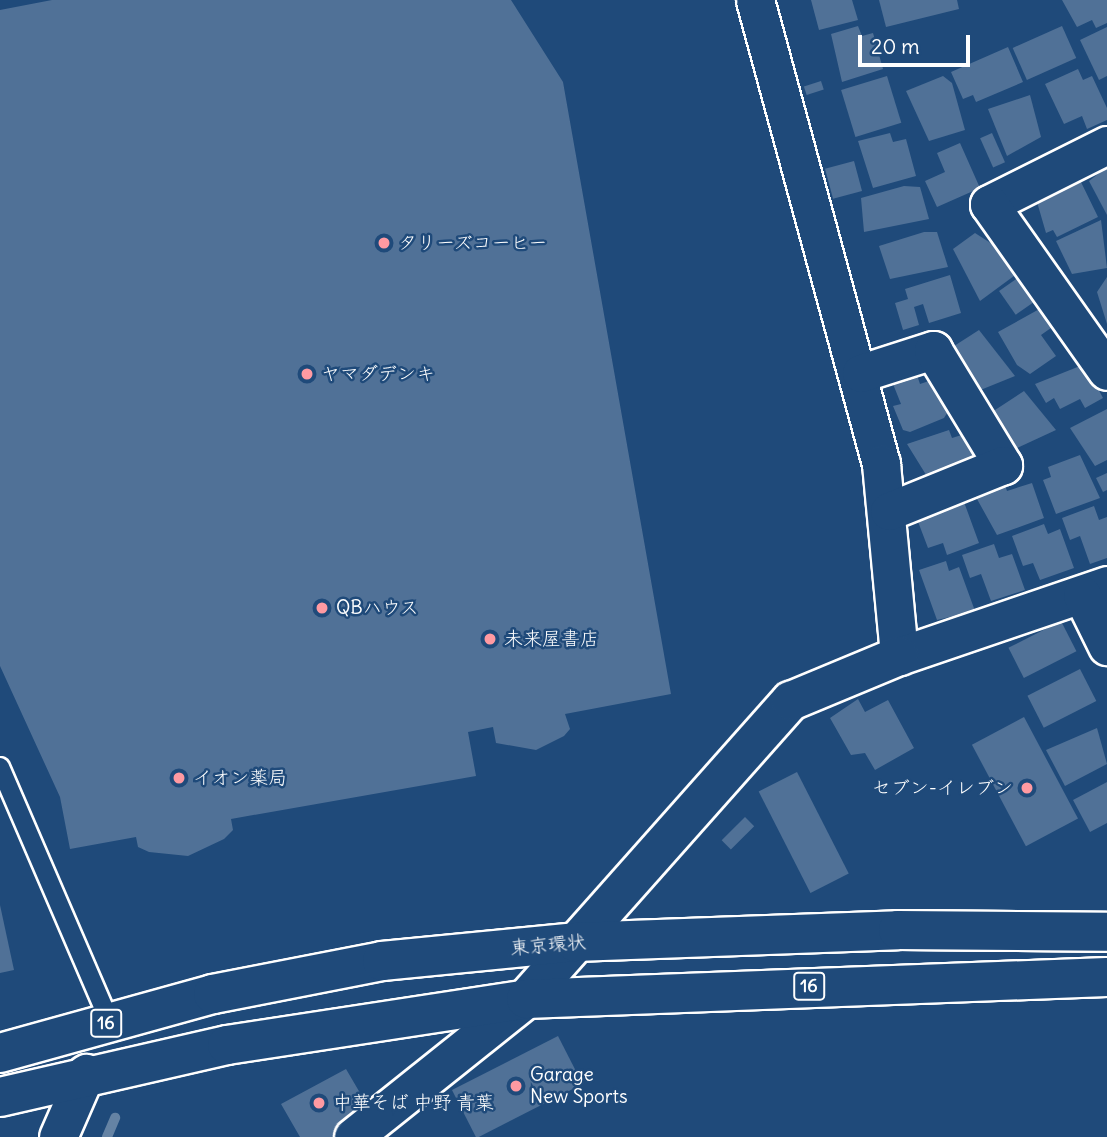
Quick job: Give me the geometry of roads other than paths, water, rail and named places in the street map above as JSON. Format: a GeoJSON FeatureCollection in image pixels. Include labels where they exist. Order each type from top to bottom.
{"type":"FeatureCollection","features":[{"type":"Feature","properties":{"kind":"main road"},"geometry":{"type":"LineString","coordinates":[[526,999],[791,701],[899,656]]}},
{"type":"Feature","properties":{"kind":"main road","name":"東京環状"},"geometry":{"type":"LineString","coordinates":[[0,1053],[110,1021],[382,961],[575,942],[898,930],[1107,932]]}},
{"type":"Feature","properties":{"kind":"main road","name":"16"},"geometry":{"type":"LineString","coordinates":[[0,1097],[86,1073],[526,999],[1107,977]]}},
{"type":"Feature","properties":{"kind":"street"},"geometry":{"type":"LineString","coordinates":[[755,0],[861,373],[889,511],[899,656],[1095,590],[1107,646]]}},
{"type":"Feature","properties":{"kind":"street"},"geometry":{"type":"LineString","coordinates":[[1107,145],[989,204],[1107,371]]}},
{"type":"Feature","properties":{"kind":"street"},"geometry":{"type":"LineString","coordinates":[[861,373],[933,350],[1003,465],[889,511]]}},
{"type":"Feature","properties":{"kind":"street"},"geometry":{"type":"LineString","coordinates":[[353,1137],[526,999]]}},
{"type":"Feature","properties":{"kind":"street"},"geometry":{"type":"LineString","coordinates":[[58,1137],[86,1073]]}},
{"type":"Feature","properties":{"kind":"lane"},"geometry":{"type":"LineString","coordinates":[[0,767],[110,1021]]}},
{"type":"Feature","properties":{"kind":"waterway"},"geometry":{"type":"LineString","coordinates":[[107,1137],[115,1118]]}},
{"type":"Feature","properties":{"kind":"place","name":"タリーズコーヒー"},"geometry":{"type":"Point","coordinates":[384,243]}},
{"type":"Feature","properties":{"kind":"place","name":"ヤマダデンキ"},"geometry":{"type":"Point","coordinates":[307,374]}},
{"type":"Feature","properties":{"kind":"place","name":"QBハウス"},"geometry":{"type":"Point","coordinates":[322,608]}},
{"type":"Feature","properties":{"kind":"place","name":"未来屋書店"},"geometry":{"type":"Point","coordinates":[490,639]}},
{"type":"Feature","properties":{"kind":"place","name":"イオン薬局"},"geometry":{"type":"Point","coordinates":[179,778]}},
{"type":"Feature","properties":{"kind":"place","name":"セブン-イレブン"},"geometry":{"type":"Point","coordinates":[1027,788]}},
{"type":"Feature","properties":{"kind":"place","name":"Garage New Sports"},"geometry":{"type":"Point","coordinates":[516,1086]}},
{"type":"Feature","properties":{"kind":"place","name":"中華そば 中野 青葉"},"geometry":{"type":"Point","coordinates":[319,1103]}}]}
